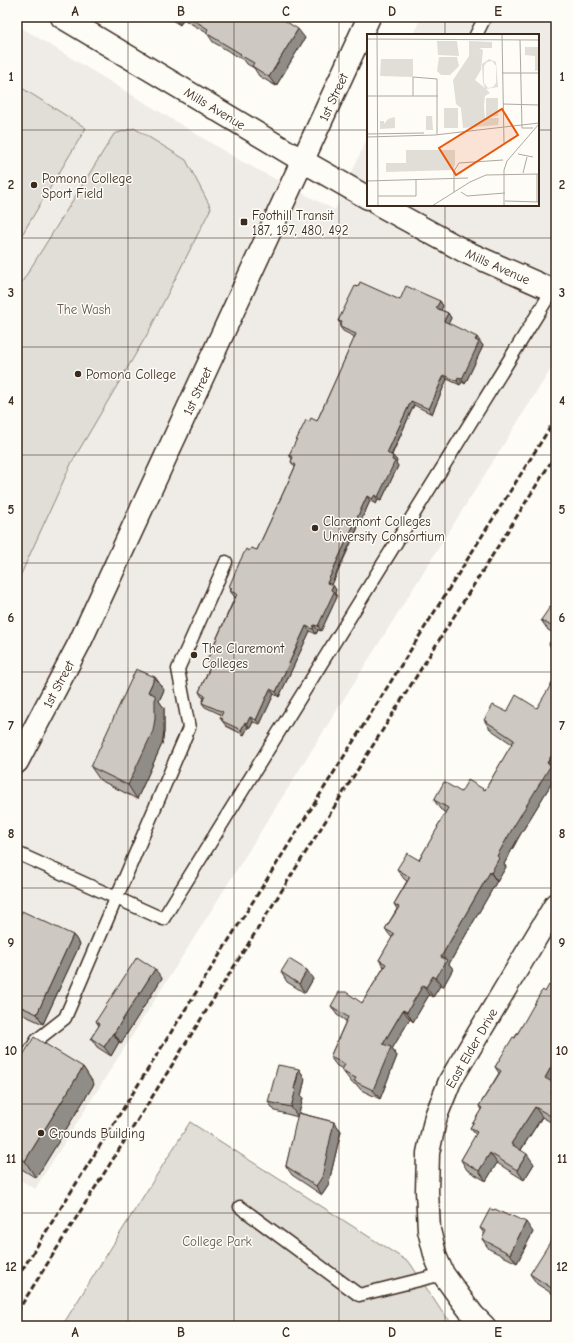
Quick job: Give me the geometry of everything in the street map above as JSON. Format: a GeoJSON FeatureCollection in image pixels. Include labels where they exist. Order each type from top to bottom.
{"type":"FeatureCollection","features":[{"type":"Feature","properties":{"kind":"street","name":"Mills Avenue"},"geometry":{"type":"LineString","coordinates":[[62,17],[303,161],[367,197]]}},
{"type":"Feature","properties":{"kind":"street","name":"1st Street"},"geometry":{"type":"LineString","coordinates":[[17,762],[80,642],[369,17]]}},
{"type":"Feature","properties":{"kind":"street","name":"Mills Avenue"},"geometry":{"type":"LineString","coordinates":[[387,207],[466,252],[554,288]]}},
{"type":"Feature","properties":{"kind":"street","name":"East Elder Drive"},"geometry":{"type":"LineString","coordinates":[[484,1326],[473,1315],[443,1274],[436,1258],[429,1230],[427,1191],[428,1153],[436,1116],[450,1081],[556,904]]}},
{"type":"Feature","properties":{"kind":"lane"},"geometry":{"type":"LineString","coordinates":[[476,34],[485,17]]}},
{"type":"Feature","properties":{"kind":"lane"},"geometry":{"type":"LineString","coordinates":[[17,853],[163,919],[554,288]]}},
{"type":"Feature","properties":{"kind":"lane"},"geometry":{"type":"LineString","coordinates":[[17,1072],[37,1040],[65,1018],[189,728],[178,669],[226,562]]}},
{"type":"Feature","properties":{"kind":"lane"},"geometry":{"type":"LineString","coordinates":[[240,1207],[359,1295],[443,1274]]}},
{"type":"Feature","properties":{"kind":"shaded area","name":"The Claremont Colleges"},"geometry":{"type":"Polygon","coordinates":[[[421,17],[556,17],[556,361],[35,1189],[17,1178],[17,25],[239,160],[335,210],[367,138],[367,206],[539,206],[539,34],[413,34],[421,17]]]}},
{"type":"Feature","properties":{"kind":"green space","name":"Pomona College Sport Field"},"geometry":{"type":"Polygon","coordinates":[[[17,85],[86,128],[17,243],[17,85]]]}},
{"type":"Feature","properties":{"kind":"green space","name":"The Wash"},"geometry":{"type":"Polygon","coordinates":[[[134,128],[186,160],[211,208],[148,333],[72,462],[17,583],[17,290],[114,134],[134,128]]]}},
{"type":"Feature","properties":{"kind":"green space","name":"College Park"},"geometry":{"type":"Polygon","coordinates":[[[190,1122],[410,1263],[442,1312],[455,1326],[62,1326],[190,1122]]]}},
{"type":"Feature","properties":{"kind":"building"},"geometry":{"type":"Polygon","coordinates":[[[189,17],[279,17],[298,29],[269,77],[252,66],[254,63],[206,33],[208,29],[189,17]]]}},
{"type":"Feature","properties":{"kind":"building","name":"Claremont Colleges University Consortium"},"geometry":{"type":"Polygon","coordinates":[[[360,282],[400,300],[406,286],[440,301],[436,308],[448,313],[444,321],[477,337],[475,340],[479,342],[462,379],[458,377],[457,381],[444,375],[429,409],[411,401],[387,453],[393,456],[392,460],[395,461],[378,497],[375,495],[372,499],[367,496],[327,583],[333,585],[331,590],[334,592],[318,626],[314,625],[313,629],[306,626],[276,692],[270,689],[256,720],[250,717],[247,723],[245,722],[241,730],[222,721],[223,719],[220,718],[223,712],[202,703],[205,696],[199,692],[212,663],[207,660],[237,594],[230,591],[232,588],[229,587],[240,561],[246,549],[249,551],[251,548],[257,550],[296,465],[291,462],[293,457],[289,455],[306,420],[309,422],[311,418],[317,421],[356,334],[340,327],[342,322],[338,321],[355,286],[358,287],[360,282]]]}},
{"type":"Feature","properties":{"kind":"building"},"geometry":{"type":"Polygon","coordinates":[[[550,607],[556,610],[556,629],[541,620],[550,607]]]}},
{"type":"Feature","properties":{"kind":"building"},"geometry":{"type":"Polygon","coordinates":[[[556,632],[556,648],[549,644],[556,632]]]}},
{"type":"Feature","properties":{"kind":"building"},"geometry":{"type":"Polygon","coordinates":[[[136,669],[155,677],[148,692],[155,695],[155,719],[153,731],[128,785],[91,767],[136,669]]]}},
{"type":"Feature","properties":{"kind":"building"},"geometry":{"type":"Polygon","coordinates":[[[552,683],[556,685],[556,748],[547,763],[551,765],[514,826],[497,856],[499,858],[491,873],[490,872],[441,957],[447,960],[436,978],[433,976],[426,987],[423,985],[407,1012],[403,1010],[383,1044],[391,1047],[373,1090],[354,1081],[356,1078],[342,1070],[345,1064],[330,1057],[348,1017],[331,1006],[339,992],[346,992],[362,1003],[386,964],[379,960],[394,934],[385,929],[399,907],[394,904],[410,877],[397,869],[407,853],[419,860],[438,827],[448,808],[434,800],[444,782],[461,792],[468,780],[485,790],[514,740],[484,720],[493,705],[507,712],[516,695],[537,708],[552,683]]]}},
{"type":"Feature","properties":{"kind":"building"},"geometry":{"type":"Polygon","coordinates":[[[22,911],[73,935],[37,1014],[17,1005],[17,923],[22,911]]]}},
{"type":"Feature","properties":{"kind":"building"},"geometry":{"type":"Polygon","coordinates":[[[137,957],[155,969],[104,1047],[91,1038],[100,1024],[96,1021],[137,957]]]}},
{"type":"Feature","properties":{"kind":"building"},"geometry":{"type":"Polygon","coordinates":[[[289,959],[307,970],[299,984],[281,972],[289,959]]]}},
{"type":"Feature","properties":{"kind":"building"},"geometry":{"type":"Polygon","coordinates":[[[549,985],[555,989],[556,988],[556,1058],[545,1078],[556,1084],[551,1093],[556,1096],[556,1119],[535,1107],[511,1144],[527,1154],[517,1170],[490,1153],[479,1171],[461,1160],[477,1132],[470,1128],[482,1108],[479,1106],[501,1071],[495,1067],[513,1037],[515,1038],[541,992],[543,990],[545,992],[549,985]]]}},
{"type":"Feature","properties":{"kind":"building","name":"Grounds Building"},"geometry":{"type":"Polygon","coordinates":[[[34,1037],[83,1067],[25,1161],[17,1156],[17,1065],[34,1037]]]}},
{"type":"Feature","properties":{"kind":"building"},"geometry":{"type":"Polygon","coordinates":[[[278,1065],[299,1069],[291,1107],[268,1102],[278,1065]]]}},
{"type":"Feature","properties":{"kind":"building"},"geometry":{"type":"Polygon","coordinates":[[[298,1113],[334,1122],[322,1177],[316,1186],[286,1166],[298,1113]]]}},
{"type":"Feature","properties":{"kind":"building"},"geometry":{"type":"Polygon","coordinates":[[[490,1209],[495,1209],[526,1222],[510,1254],[482,1239],[486,1231],[480,1228],[490,1209]]]}},
{"type":"Feature","properties":{"kind":"building"},"geometry":{"type":"Polygon","coordinates":[[[552,1239],[556,1242],[556,1291],[530,1274],[552,1239]]]}},
{"type":"Feature","properties":{"kind":"railway"},"geometry":{"type":"LineString","coordinates":[[17,1278],[556,418]]}},
{"type":"Feature","properties":{"kind":"railway"},"geometry":{"type":"LineString","coordinates":[[17,1312],[556,454]]}},
{"type":"Feature","properties":{"kind":"place","name":"Pomona College Sport Field"},"geometry":{"type":"Point","coordinates":[34,185]}},
{"type":"Feature","properties":{"kind":"place","name":"Foothill Transit 187, 197, 480, 492"},"geometry":{"type":"Point","coordinates":[244,222]}},
{"type":"Feature","properties":{"kind":"place","name":"Pomona College"},"geometry":{"type":"Point","coordinates":[78,374]}},
{"type":"Feature","properties":{"kind":"place","name":"Claremont Colleges University Consortium"},"geometry":{"type":"Point","coordinates":[315,528]}},
{"type":"Feature","properties":{"kind":"place","name":"The Claremont Colleges"},"geometry":{"type":"Point","coordinates":[194,655]}},
{"type":"Feature","properties":{"kind":"place","name":"Grounds Building"},"geometry":{"type":"Point","coordinates":[41,1133]}}]}
